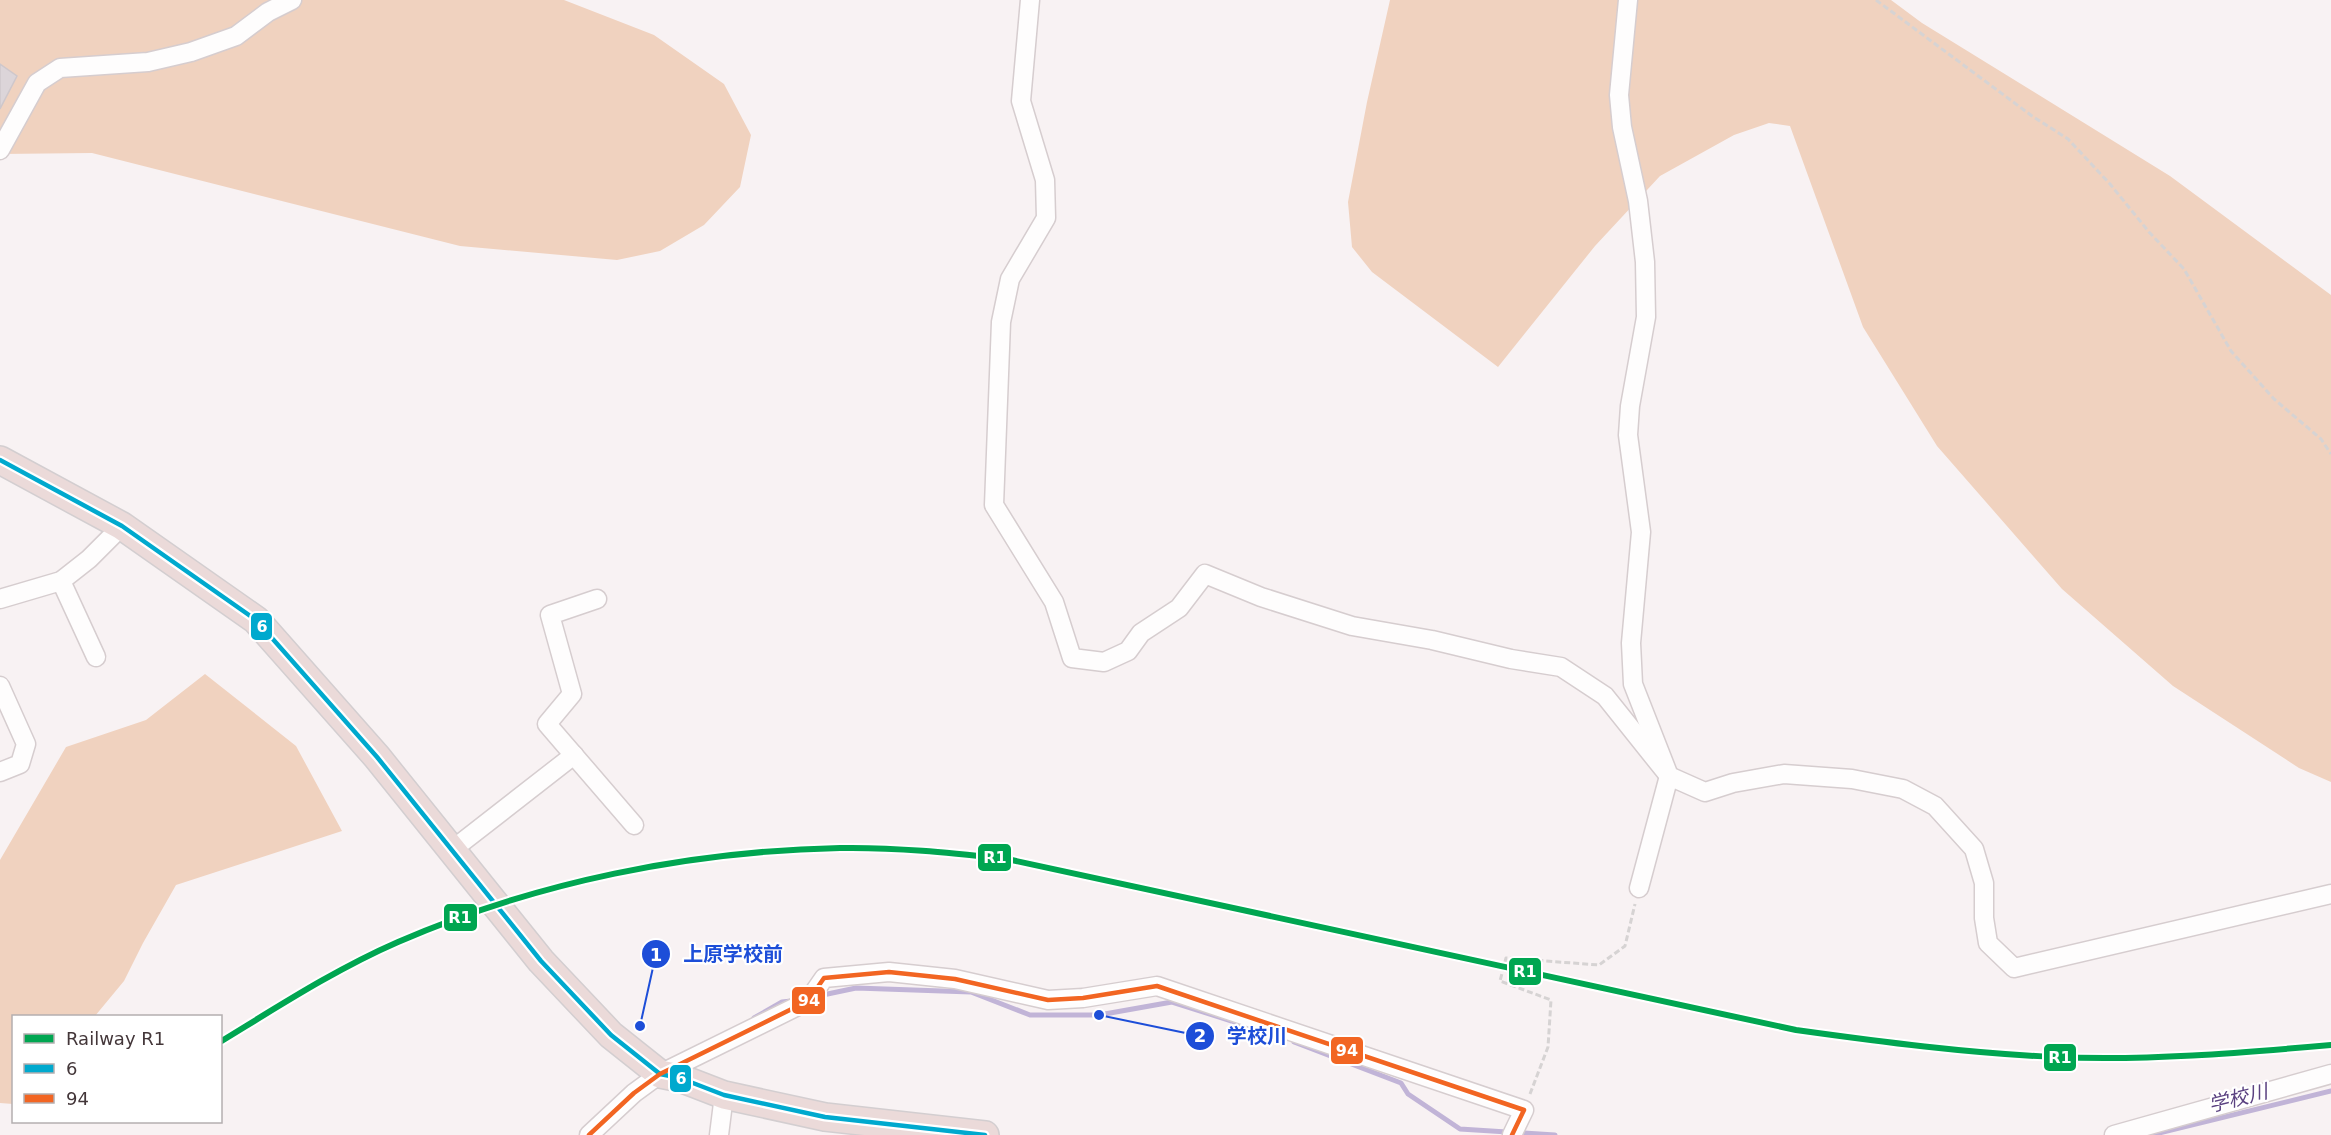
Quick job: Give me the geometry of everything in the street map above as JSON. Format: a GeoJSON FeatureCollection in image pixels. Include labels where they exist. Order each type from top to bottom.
{"type":"FeatureCollection","features":[{"type":"Feature","properties":{"kind":"highway"},"geometry":{"type":"LineString","coordinates":[[0,460],[122,526],[256,620],[344,717],[541,961],[611,1035],[660,1074],[680,1078],[724,1095],[825,1117],[985,1135]]}},
{"type":"Feature","properties":{"kind":"highway"},"geometry":{"type":"LineString","coordinates":[[0,480],[122,526]]}},
{"type":"Feature","properties":{"kind":"street"},"geometry":{"type":"LineString","coordinates":[[0,150],[37,82],[60,68],[148,62],[192,52],[236,36],[268,12],[292,0]]}},
{"type":"Feature","properties":{"kind":"street"},"geometry":{"type":"LineString","coordinates":[[1030,0],[1021,101],[1046,180],[1046,218],[1010,279],[1001,322],[994,505],[1054,602],[1072,658],[1104,662],[1128,651],[1141,633],[1179,608],[1205,573],[1261,597],[1352,626],[1561,667],[1605,696],[1669,776],[1705,792],[1733,783],[1784,774],[1852,779],[1903,789],[1935,806],[1974,849],[1984,883],[1984,918],[1988,943],[2014,968],[2331,894]]}},
{"type":"Feature","properties":{"kind":"street"},"geometry":{"type":"LineString","coordinates":[[1628,0],[1619,95],[1622,127],[1638,201],[1644,251],[1646,317],[1630,406],[1628,435],[1641,532],[1631,643],[1633,684],[1669,776],[1639,888]]}},
{"type":"Feature","properties":{"kind":"street"},"geometry":{"type":"LineString","coordinates":[[0,599],[61,581],[89,559],[122,526]]}},
{"type":"Feature","properties":{"kind":"street"},"geometry":{"type":"LineString","coordinates":[[61,581],[96,657]]}},
{"type":"Feature","properties":{"kind":"street"},"geometry":{"type":"LineString","coordinates":[[597,599],[550,615],[572,694],[547,724],[634,825]]}},
{"type":"Feature","properties":{"kind":"street"},"geometry":{"type":"LineString","coordinates":[[0,686],[26,744],[20,764],[0,772]]}},
{"type":"Feature","properties":{"kind":"street"},"geometry":{"type":"LineString","coordinates":[[452,850],[574,755]]}},
{"type":"Feature","properties":{"kind":"street"},"geometry":{"type":"LineString","coordinates":[[589,1135],[634,1093],[660,1074],[808,1001],[824,978],[889,972],[955,979],[1048,1000],[1083,998],[1157,986],[1524,1110],[1512,1135]]}},
{"type":"Feature","properties":{"kind":"street"},"geometry":{"type":"LineString","coordinates":[[2114,1135],[2331,1074]]}},
{"type":"Feature","properties":{"kind":"street"},"geometry":{"type":"LineString","coordinates":[[719,1135],[724,1095]]}},
{"type":"Feature","properties":{"kind":"path"},"geometry":{"type":"LineString","coordinates":[[1876,0],[2032,116],[2068,139],[2184,269],[2231,351],[2274,399],[2320,439],[2331,454]]}},
{"type":"Feature","properties":{"kind":"path"},"geometry":{"type":"LineString","coordinates":[[1524,1110],[1548,1047],[1551,1000],[1500,981],[1506,958],[1599,965],[1625,946],[1639,888]]}},
{"type":"Feature","properties":{"kind":"shaded area"},"geometry":{"type":"Polygon","coordinates":[[[0,0],[564,0],[654,35],[724,84],[751,135],[740,187],[704,225],[660,251],[617,260],[460,246],[92,153],[0,154],[0,0]]]}},
{"type":"Feature","properties":{"kind":"shaded area"},"geometry":{"type":"Polygon","coordinates":[[[1390,0],[1891,0],[1922,23],[2170,176],[2331,295],[2331,782],[2299,768],[2173,686],[2062,589],[1937,446],[1863,327],[1790,126],[1769,123],[1734,135],[1660,176],[1595,246],[1498,367],[1372,272],[1352,247],[1348,202],[1390,0]]]}},
{"type":"Feature","properties":{"kind":"shaded area"},"geometry":{"type":"Polygon","coordinates":[[[205,674],[296,746],[342,831],[176,885],[124,981],[96,1015],[12,1015],[12,1104],[0,1103],[0,860],[66,747],[146,720],[205,674]]]}},
{"type":"Feature","properties":{"kind":"building"},"geometry":{"type":"Polygon","coordinates":[[[0,64],[17,76],[0,109],[0,64]]]}},
{"type":"Feature","properties":{"kind":"waterway","name":"学校川"},"geometry":{"type":"LineString","coordinates":[[818,996],[856,988],[971,992],[1030,1015],[1099,1015],[1172,1002],[1269,1033]]}},
{"type":"Feature","properties":{"kind":"waterway","name":"学校川"},"geometry":{"type":"LineString","coordinates":[[754,1018],[782,1002],[791,1001]]}},
{"type":"Feature","properties":{"kind":"waterway","name":"学校川"},"geometry":{"type":"LineString","coordinates":[[1294,1042],[1401,1083],[1408,1094],[1460,1129],[1555,1135]]}},
{"type":"Feature","properties":{"kind":"waterway","name":"学校川"},"geometry":{"type":"LineString","coordinates":[[2151,1135],[2331,1091]]}},
{"type":"Feature","properties":{"kind":"rail line","name":"R1"},"geometry":{"type":"LineString","coordinates":[[222,1041],[352,964],[398,942],[504,902],[614,874],[671,863],[784,850],[882,848],[1007,859],[1796,1030],[1989,1053],[2089,1058],[2192,1056],[2331,1045]]}},
{"type":"Feature","properties":{"kind":"transit line","name":"6"},"geometry":{"type":"LineString","coordinates":[[0,460],[122,526],[256,620],[377,757],[541,961],[611,1035],[660,1074],[680,1078],[724,1095],[825,1117],[985,1135]]}},
{"type":"Feature","properties":{"kind":"transit line","name":"94"},"geometry":{"type":"LineString","coordinates":[[589,1135],[634,1093],[660,1074],[808,1001],[824,978],[889,972],[955,979],[1048,1000],[1083,998],[1157,986],[1524,1110],[1512,1135]]}},
{"type":"Feature","properties":{"kind":"place","name":"学校川"},"geometry":{"type":"Point","coordinates":[1099,1015]}},
{"type":"Feature","properties":{"kind":"place","name":"上原学校前"},"geometry":{"type":"Point","coordinates":[640,1026]}}]}
